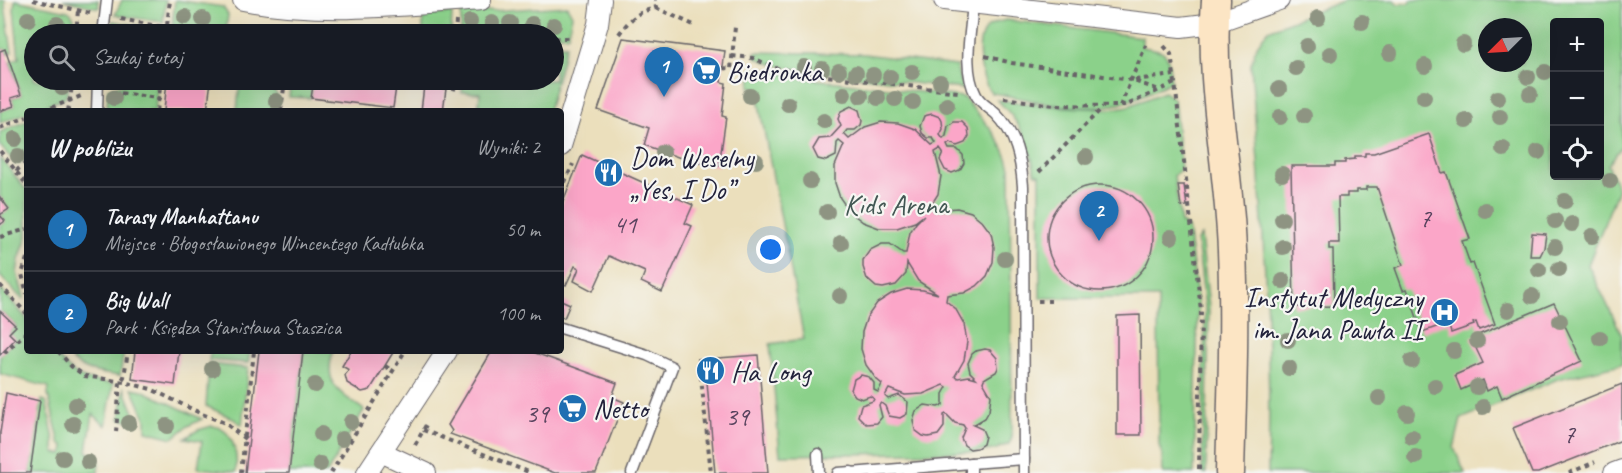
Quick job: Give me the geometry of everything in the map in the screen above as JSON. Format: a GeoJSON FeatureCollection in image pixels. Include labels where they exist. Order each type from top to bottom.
{"type":"FeatureCollection","features":[{"type":"Feature","properties":{"kind":"street"},"geometry":{"type":"LineString","coordinates":[[243,0],[312,9],[481,0]]}},
{"type":"Feature","properties":{"kind":"street"},"geometry":{"type":"LineString","coordinates":[[564,136],[598,24],[602,0]]}},
{"type":"Feature","properties":{"kind":"street"},"geometry":{"type":"LineString","coordinates":[[944,0],[1181,27],[1215,11],[1279,0]]}},
{"type":"Feature","properties":{"kind":"street"},"geometry":{"type":"LineString","coordinates":[[1215,11],[1216,72],[1233,249],[1230,473]]}},
{"type":"Feature","properties":{"kind":"street"},"geometry":{"type":"LineString","coordinates":[[367,473],[445,354]]}},
{"type":"Feature","properties":{"kind":"street"},"geometry":{"type":"LineString","coordinates":[[381,452],[426,473]]}},
{"type":"Feature","properties":{"kind":"street"},"geometry":{"type":"LineString","coordinates":[[1614,473],[1622,470]]}},
{"type":"Feature","properties":{"kind":"lane"},"geometry":{"type":"LineString","coordinates":[[104,24],[107,0]]}},
{"type":"Feature","properties":{"kind":"lane"},"geometry":{"type":"LineString","coordinates":[[973,3],[969,46],[970,76],[975,94],[1007,128],[1016,143],[1022,164],[1024,473]]}},
{"type":"Feature","properties":{"kind":"lane"},"geometry":{"type":"LineString","coordinates":[[97,108],[98,90]]}},
{"type":"Feature","properties":{"kind":"lane"},"geometry":{"type":"LineString","coordinates":[[564,329],[647,356],[672,367],[632,473]]}},
{"type":"Feature","properties":{"kind":"lane"},"geometry":{"type":"LineString","coordinates":[[818,454],[819,473]]}},
{"type":"Feature","properties":{"kind":"lane"},"geometry":{"type":"LineString","coordinates":[[837,473],[971,468],[1024,459]]}},
{"type":"Feature","properties":{"kind":"path"},"geometry":{"type":"LineString","coordinates":[[33,0],[146,24]]}},
{"type":"Feature","properties":{"kind":"path"},"geometry":{"type":"LineString","coordinates":[[167,24],[170,0]]}},
{"type":"Feature","properties":{"kind":"path"},"geometry":{"type":"LineString","coordinates":[[656,8],[696,26]]}},
{"type":"Feature","properties":{"kind":"path"},"geometry":{"type":"LineString","coordinates":[[77,24],[78,10]]}},
{"type":"Feature","properties":{"kind":"path"},"geometry":{"type":"LineString","coordinates":[[723,68],[731,69],[735,27]]}},
{"type":"Feature","properties":{"kind":"path"},"geometry":{"type":"LineString","coordinates":[[564,38],[571,38]]}},
{"type":"Feature","properties":{"kind":"path"},"geometry":{"type":"LineString","coordinates":[[1120,106],[1147,43],[1163,45],[1171,54],[1201,310],[1199,473]]}},
{"type":"Feature","properties":{"kind":"path"},"geometry":{"type":"LineString","coordinates":[[981,55],[1012,63],[1131,80],[1160,90]]}},
{"type":"Feature","properties":{"kind":"path"},"geometry":{"type":"LineString","coordinates":[[732,56],[753,58],[775,68],[802,74],[1054,105],[1120,106],[1175,83]]}},
{"type":"Feature","properties":{"kind":"path"},"geometry":{"type":"LineString","coordinates":[[1131,80],[1174,75]]}},
{"type":"Feature","properties":{"kind":"path"},"geometry":{"type":"LineString","coordinates":[[70,108],[72,90]]}},
{"type":"Feature","properties":{"kind":"path"},"geometry":{"type":"LineString","coordinates":[[51,108],[89,90]]}},
{"type":"Feature","properties":{"kind":"path"},"geometry":{"type":"LineString","coordinates":[[121,90],[165,99]]}},
{"type":"Feature","properties":{"kind":"path"},"geometry":{"type":"LineString","coordinates":[[157,108],[160,90]]}},
{"type":"Feature","properties":{"kind":"path"},"geometry":{"type":"LineString","coordinates":[[281,108],[284,90]]}},
{"type":"Feature","properties":{"kind":"path"},"geometry":{"type":"LineString","coordinates":[[1037,174],[1104,106]]}},
{"type":"Feature","properties":{"kind":"path"},"geometry":{"type":"LineString","coordinates":[[0,128],[24,118]]}},
{"type":"Feature","properties":{"kind":"path"},"geometry":{"type":"LineString","coordinates":[[0,151],[24,181]]}},
{"type":"Feature","properties":{"kind":"path"},"geometry":{"type":"LineString","coordinates":[[16,171],[24,164]]}},
{"type":"Feature","properties":{"kind":"path"},"geometry":{"type":"LineString","coordinates":[[0,237],[24,230]]}},
{"type":"Feature","properties":{"kind":"path"},"geometry":{"type":"LineString","coordinates":[[0,285],[24,311]]}},
{"type":"Feature","properties":{"kind":"path"},"geometry":{"type":"LineString","coordinates":[[4,351],[6,352],[24,334]]}},
{"type":"Feature","properties":{"kind":"path"},"geometry":{"type":"LineString","coordinates":[[61,354],[71,366],[85,376],[151,389],[225,423],[244,439]]}},
{"type":"Feature","properties":{"kind":"path"},"geometry":{"type":"LineString","coordinates":[[116,432],[120,382],[124,377],[128,354]]}},
{"type":"Feature","properties":{"kind":"path"},"geometry":{"type":"LineString","coordinates":[[241,473],[255,368],[254,354]]}},
{"type":"Feature","properties":{"kind":"path"},"geometry":{"type":"LineString","coordinates":[[331,473],[403,354]]}},
{"type":"Feature","properties":{"kind":"path"},"geometry":{"type":"LineString","coordinates":[[127,358],[134,359]]}},
{"type":"Feature","properties":{"kind":"path"},"geometry":{"type":"LineString","coordinates":[[699,358],[711,473]]}},
{"type":"Feature","properties":{"kind":"path"},"geometry":{"type":"LineString","coordinates":[[385,366],[393,371]]}},
{"type":"Feature","properties":{"kind":"path"},"geometry":{"type":"LineString","coordinates":[[423,430],[531,473]]}},
{"type":"Feature","properties":{"kind":"green space"},"geometry":{"type":"Polygon","coordinates":[[[0,0],[5,0],[12,52],[7,54],[5,49],[0,51],[0,0]]]}},
{"type":"Feature","properties":{"kind":"green space"},"geometry":{"type":"Polygon","coordinates":[[[15,0],[68,11],[73,16],[74,24],[24,24],[24,90],[68,90],[63,99],[39,108],[24,108],[24,114],[0,123],[0,111],[14,106],[11,98],[21,95],[10,62],[19,58],[15,0]]]}},
{"type":"Feature","properties":{"kind":"green space"},"geometry":{"type":"Polygon","coordinates":[[[63,0],[98,0],[99,8],[63,0]]]}},
{"type":"Feature","properties":{"kind":"green space"},"geometry":{"type":"Polygon","coordinates":[[[122,0],[166,0],[163,22],[115,15],[122,0]]]}},
{"type":"Feature","properties":{"kind":"green space"},"geometry":{"type":"Polygon","coordinates":[[[175,0],[223,7],[228,15],[227,24],[172,24],[175,0]]]}},
{"type":"Feature","properties":{"kind":"green space","name":"Instytut Medyczny im. Jana Pawła II"},"geometry":{"type":"Polygon","coordinates":[[[1345,0],[1394,0],[1398,4],[1410,3],[1411,0],[1622,0],[1622,146],[1608,165],[1618,189],[1588,265],[1622,335],[1622,364],[1558,379],[1461,419],[1454,448],[1465,473],[1268,473],[1267,320],[1251,65],[1256,47],[1268,30],[1345,0]]]}},
{"type":"Feature","properties":{"kind":"green space"},"geometry":{"type":"Polygon","coordinates":[[[567,6],[572,15],[568,35],[564,35],[564,24],[461,24],[461,13],[567,6]]]}},
{"type":"Feature","properties":{"kind":"green space"},"geometry":{"type":"Polygon","coordinates":[[[452,13],[451,24],[423,24],[423,16],[452,13]]]}},
{"type":"Feature","properties":{"kind":"green space"},"geometry":{"type":"Polygon","coordinates":[[[1006,20],[1142,37],[1142,47],[1159,50],[1166,55],[1171,82],[1129,101],[1099,107],[1037,102],[992,93],[982,72],[980,44],[987,28],[1006,20]]]}},
{"type":"Feature","properties":{"kind":"green space"},"geometry":{"type":"Polygon","coordinates":[[[113,21],[130,24],[113,24],[113,21]]]}},
{"type":"Feature","properties":{"kind":"green space"},"geometry":{"type":"Polygon","coordinates":[[[755,52],[864,54],[956,66],[963,89],[789,68],[757,58],[755,52]]]}},
{"type":"Feature","properties":{"kind":"green space","name":"Kids Arena"},"geometry":{"type":"Polygon","coordinates":[[[752,68],[771,70],[795,77],[963,97],[997,138],[1010,168],[1012,437],[1009,444],[994,450],[974,452],[780,455],[770,344],[804,339],[756,88],[750,87],[752,68]]]}},
{"type":"Feature","properties":{"kind":"green space"},"geometry":{"type":"Polygon","coordinates":[[[108,90],[157,90],[155,108],[107,108],[108,90]]]}},
{"type":"Feature","properties":{"kind":"green space"},"geometry":{"type":"Polygon","coordinates":[[[239,90],[273,90],[278,96],[277,108],[237,108],[239,90]]]}},
{"type":"Feature","properties":{"kind":"green space"},"geometry":{"type":"Polygon","coordinates":[[[290,90],[312,90],[311,98],[289,97],[290,90]]]}},
{"type":"Feature","properties":{"kind":"green space"},"geometry":{"type":"Polygon","coordinates":[[[462,90],[554,90],[549,108],[478,108],[480,93],[462,92],[462,90]]]}},
{"type":"Feature","properties":{"kind":"green space"},"geometry":{"type":"Polygon","coordinates":[[[1164,92],[1174,99],[1181,169],[1174,176],[1181,223],[1188,227],[1198,305],[1194,473],[1163,473],[1159,445],[1158,298],[1040,298],[1040,174],[1035,174],[1027,142],[1018,124],[997,100],[1110,109],[1129,106],[1164,92]]]}},
{"type":"Feature","properties":{"kind":"green space"},"geometry":{"type":"Polygon","coordinates":[[[24,122],[24,159],[17,165],[0,146],[0,132],[24,122]]]}},
{"type":"Feature","properties":{"kind":"green space"},"geometry":{"type":"Polygon","coordinates":[[[0,157],[24,187],[24,246],[17,273],[24,297],[22,299],[0,276],[0,225],[5,221],[0,215],[9,209],[0,197],[0,157]]]}},
{"type":"Feature","properties":{"kind":"green space"},"geometry":{"type":"Polygon","coordinates":[[[1201,236],[1209,307],[1206,473],[1202,473],[1205,307],[1197,240],[1201,236]]]}},
{"type":"Feature","properties":{"kind":"green space"},"geometry":{"type":"Polygon","coordinates":[[[0,288],[24,316],[24,354],[56,354],[78,376],[113,384],[106,426],[93,414],[87,451],[99,461],[98,473],[30,473],[42,400],[46,401],[54,440],[54,453],[63,454],[64,445],[60,444],[48,394],[49,387],[0,374],[0,355],[15,339],[9,333],[16,326],[0,311],[0,288]]]}},
{"type":"Feature","properties":{"kind":"green space"},"geometry":{"type":"Polygon","coordinates":[[[67,354],[124,354],[120,376],[83,368],[67,354]]]}},
{"type":"Feature","properties":{"kind":"green space"},"geometry":{"type":"Polygon","coordinates":[[[210,354],[250,354],[248,363],[209,360],[210,354]]]}},
{"type":"Feature","properties":{"kind":"green space"},"geometry":{"type":"Polygon","coordinates":[[[303,354],[332,354],[330,372],[335,386],[364,410],[327,473],[289,473],[303,354]]]}},
{"type":"Feature","properties":{"kind":"green space"},"geometry":{"type":"Polygon","coordinates":[[[209,364],[248,368],[242,425],[206,406],[209,364]]]}},
{"type":"Feature","properties":{"kind":"green space"},"geometry":{"type":"Polygon","coordinates":[[[124,388],[138,422],[120,419],[124,388]]]}},
{"type":"Feature","properties":{"kind":"green space"},"geometry":{"type":"Polygon","coordinates":[[[132,388],[142,390],[202,419],[188,426],[173,438],[146,431],[146,420],[132,388]]]}},
{"type":"Feature","properties":{"kind":"green space"},"geometry":{"type":"Polygon","coordinates":[[[212,426],[225,431],[233,443],[236,472],[198,468],[202,441],[185,438],[198,430],[212,426]]]}},
{"type":"Feature","properties":{"kind":"building"},"geometry":{"type":"Polygon","coordinates":[[[623,38],[725,51],[721,82],[726,83],[722,116],[726,117],[719,166],[692,162],[644,145],[649,128],[598,110],[623,38]]]}},
{"type":"Feature","properties":{"kind":"building"},"geometry":{"type":"Polygon","coordinates":[[[5,49],[21,95],[11,98],[14,106],[0,111],[0,51],[5,49]]]}},
{"type":"Feature","properties":{"kind":"building"},"geometry":{"type":"Polygon","coordinates":[[[166,90],[210,90],[207,108],[164,108],[166,90]]]}},
{"type":"Feature","properties":{"kind":"building"},"geometry":{"type":"Polygon","coordinates":[[[312,90],[396,90],[393,108],[311,98],[312,90]]]}},
{"type":"Feature","properties":{"kind":"building"},"geometry":{"type":"Polygon","coordinates":[[[424,90],[446,90],[443,108],[421,108],[424,90]]]}},
{"type":"Feature","properties":{"kind":"building"},"geometry":{"type":"Polygon","coordinates":[[[851,106],[859,110],[862,121],[855,130],[847,130],[844,134],[849,139],[865,127],[881,122],[898,123],[915,129],[932,145],[936,143],[933,138],[928,138],[922,133],[920,126],[924,116],[932,114],[940,117],[942,121],[943,129],[940,135],[943,139],[948,126],[954,122],[962,122],[968,128],[969,136],[965,143],[957,146],[950,143],[947,145],[949,149],[957,149],[963,155],[964,163],[960,170],[952,173],[945,170],[940,160],[943,153],[940,149],[935,152],[941,176],[938,194],[931,205],[935,210],[957,208],[971,212],[991,233],[994,247],[993,262],[987,276],[977,286],[964,293],[947,295],[946,301],[955,308],[964,324],[967,342],[964,360],[955,376],[976,378],[970,372],[968,363],[976,351],[990,350],[997,358],[996,372],[983,382],[991,396],[989,411],[985,418],[973,425],[982,429],[985,436],[983,444],[977,448],[970,449],[964,445],[961,438],[965,428],[955,423],[946,414],[944,415],[944,427],[938,435],[923,436],[915,430],[913,420],[916,411],[925,405],[938,407],[943,405],[943,394],[947,387],[944,385],[923,394],[905,395],[889,389],[885,396],[888,399],[899,395],[908,402],[907,414],[900,418],[889,416],[885,406],[881,403],[879,405],[882,417],[877,423],[866,424],[858,416],[861,405],[874,399],[870,396],[862,399],[855,396],[851,390],[854,379],[861,375],[869,377],[874,383],[874,390],[878,392],[882,384],[866,365],[861,349],[862,332],[867,317],[877,303],[891,294],[907,289],[938,294],[918,281],[907,263],[906,274],[896,285],[876,287],[867,279],[863,260],[870,250],[882,244],[890,244],[906,253],[910,232],[924,215],[915,222],[897,228],[879,228],[863,222],[850,212],[840,198],[835,183],[835,166],[844,145],[839,141],[836,156],[826,161],[818,159],[813,149],[819,139],[830,138],[841,126],[838,119],[841,111],[851,106]]]}},
{"type":"Feature","properties":{"kind":"building"},"geometry":{"type":"Polygon","coordinates":[[[1429,134],[1442,173],[1446,172],[1470,239],[1462,241],[1470,264],[1473,263],[1495,324],[1479,330],[1476,322],[1473,323],[1474,325],[1451,333],[1448,323],[1422,332],[1407,289],[1403,290],[1395,268],[1403,265],[1377,187],[1366,187],[1366,190],[1347,193],[1347,197],[1338,197],[1339,243],[1329,243],[1329,249],[1333,249],[1334,306],[1294,307],[1291,166],[1335,166],[1335,163],[1345,163],[1345,160],[1355,159],[1355,156],[1365,156],[1365,153],[1374,153],[1429,134]]]}},
{"type":"Feature","properties":{"kind":"building"},"geometry":{"type":"Polygon","coordinates":[[[582,155],[693,205],[685,223],[692,226],[662,292],[641,282],[645,272],[609,256],[593,291],[574,281],[579,268],[575,266],[566,285],[564,284],[564,199],[582,155]]]}},
{"type":"Feature","properties":{"kind":"building"},"geometry":{"type":"Polygon","coordinates":[[[1100,185],[1120,189],[1137,201],[1149,218],[1153,238],[1149,258],[1137,275],[1120,287],[1100,291],[1080,287],[1063,275],[1051,258],[1047,238],[1051,218],[1063,201],[1080,189],[1100,185]]]}},
{"type":"Feature","properties":{"kind":"building"},"geometry":{"type":"Polygon","coordinates":[[[1178,185],[1184,185],[1187,206],[1181,207],[1178,185]]]}},
{"type":"Feature","properties":{"kind":"building"},"geometry":{"type":"Polygon","coordinates":[[[0,197],[9,209],[0,215],[0,197]]]}},
{"type":"Feature","properties":{"kind":"building"},"geometry":{"type":"Polygon","coordinates":[[[0,215],[5,221],[0,225],[0,215]]]}},
{"type":"Feature","properties":{"kind":"building"},"geometry":{"type":"Polygon","coordinates":[[[1532,233],[1546,234],[1540,256],[1530,256],[1532,233]]]}},
{"type":"Feature","properties":{"kind":"building"},"geometry":{"type":"Polygon","coordinates":[[[564,301],[570,304],[564,318],[564,301]]]}},
{"type":"Feature","properties":{"kind":"building"},"geometry":{"type":"Polygon","coordinates":[[[1554,303],[1582,361],[1502,398],[1497,386],[1487,391],[1483,380],[1461,390],[1455,375],[1483,363],[1471,338],[1554,303]]]}},
{"type":"Feature","properties":{"kind":"building"},"geometry":{"type":"Polygon","coordinates":[[[0,311],[16,326],[9,333],[15,339],[0,355],[0,311]]]}},
{"type":"Feature","properties":{"kind":"building"},"geometry":{"type":"Polygon","coordinates":[[[1140,315],[1141,435],[1117,435],[1117,316],[1140,315]]]}},
{"type":"Feature","properties":{"kind":"building"},"geometry":{"type":"Polygon","coordinates":[[[135,354],[179,354],[175,385],[132,379],[135,354]]]}},
{"type":"Feature","properties":{"kind":"building"},"geometry":{"type":"Polygon","coordinates":[[[259,354],[303,354],[289,473],[245,473],[259,354]]]}},
{"type":"Feature","properties":{"kind":"building"},"geometry":{"type":"Polygon","coordinates":[[[349,354],[392,354],[370,390],[362,392],[347,383],[345,375],[349,370],[342,366],[349,354]]]}},
{"type":"Feature","properties":{"kind":"building"},"geometry":{"type":"Polygon","coordinates":[[[490,354],[538,354],[617,383],[612,397],[624,402],[596,473],[555,473],[450,434],[452,431],[448,425],[490,354]]]}},
{"type":"Feature","properties":{"kind":"building"},"geometry":{"type":"Polygon","coordinates":[[[758,355],[768,473],[715,473],[705,359],[758,355]]]}},
{"type":"Feature","properties":{"kind":"building"},"geometry":{"type":"Polygon","coordinates":[[[1622,384],[1622,440],[1538,473],[1532,473],[1513,428],[1622,384]]]}},
{"type":"Feature","properties":{"kind":"building"},"geometry":{"type":"Polygon","coordinates":[[[6,393],[40,401],[30,473],[0,473],[0,433],[6,393]]]}},
{"type":"Feature","properties":{"kind":"place","name":"Biedronka"},"geometry":{"type":"Point","coordinates":[706,71]}},
{"type":"Feature","properties":{"kind":"place","name":"Tarasy Manhattanu"},"geometry":{"type":"Point","coordinates":[664,97]}},
{"type":"Feature","properties":{"kind":"place","name":"Dom Weselny „Yes, I Do”"},"geometry":{"type":"Point","coordinates":[609,173]}},
{"type":"Feature","properties":{"kind":"place","name":"Big Wall"},"geometry":{"type":"Point","coordinates":[1099,241]}},
{"type":"Feature","properties":{"kind":"place","name":"Instytut Medyczny im. Jana Pawła II"},"geometry":{"type":"Point","coordinates":[1444,313]}},
{"type":"Feature","properties":{"kind":"place","name":"Ha Long"},"geometry":{"type":"Point","coordinates":[710,371]}},
{"type":"Feature","properties":{"kind":"place","name":"Netto"},"geometry":{"type":"Point","coordinates":[572,408]}}]}
